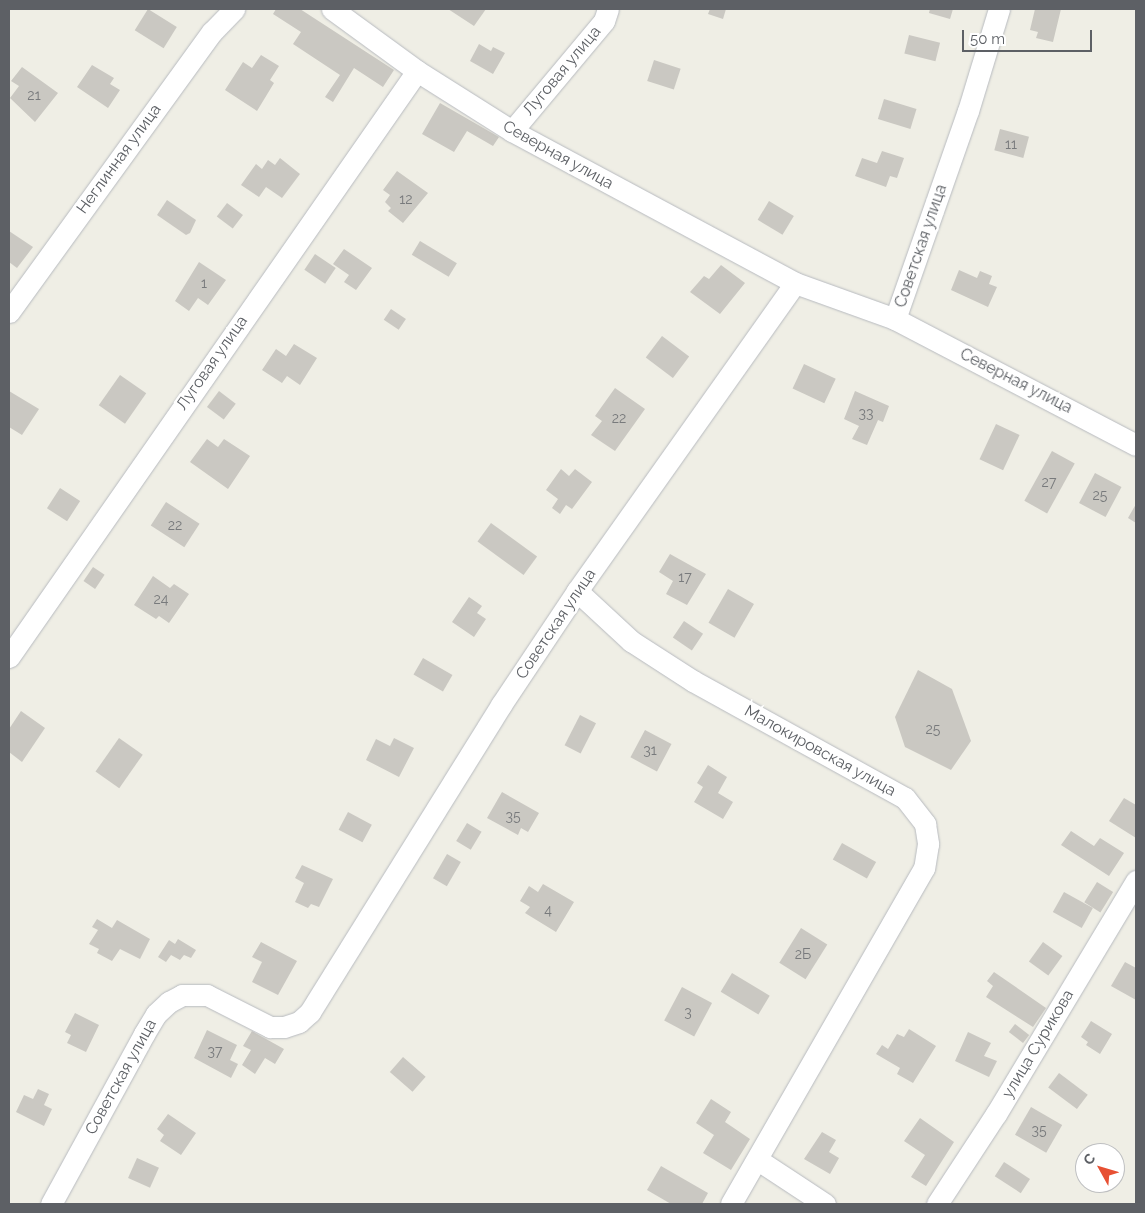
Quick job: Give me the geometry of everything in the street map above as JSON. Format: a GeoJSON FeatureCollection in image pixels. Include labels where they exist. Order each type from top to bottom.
{"type":"FeatureCollection","features":[{"type":"Feature","properties":{"kind":"street","name":"Неглинная улица"},"geometry":{"type":"LineString","coordinates":[[9,312],[212,32],[234,9]]}},
{"type":"Feature","properties":{"kind":"street","name":"Северная улица"},"geometry":{"type":"LineString","coordinates":[[332,9],[417,71],[512,131],[795,283]]}},
{"type":"Feature","properties":{"kind":"street","name":"Луговая улица"},"geometry":{"type":"LineString","coordinates":[[512,131],[604,21],[608,9]]}},
{"type":"Feature","properties":{"kind":"street","name":"Советская улица"},"geometry":{"type":"LineString","coordinates":[[51,1204],[144,1034],[156,1014],[169,1002],[182,995],[207,995],[270,1027],[284,1028],[299,1022],[310,1012],[501,705],[577,591],[795,283],[895,319],[968,112],[998,9]]}},
{"type":"Feature","properties":{"kind":"street","name":"Луговая улица"},"geometry":{"type":"LineString","coordinates":[[9,657],[417,71]]}},
{"type":"Feature","properties":{"kind":"street","name":"Северная улица"},"geometry":{"type":"LineString","coordinates":[[895,319],[1136,445]]}},
{"type":"Feature","properties":{"kind":"street","name":"Малокировская улица"},"geometry":{"type":"LineString","coordinates":[[577,591],[631,641],[693,681],[905,798],[925,824],[928,844],[924,868],[731,1204]]}},
{"type":"Feature","properties":{"kind":"street","name":"улица Сурикова"},"geometry":{"type":"LineString","coordinates":[[937,1204],[996,1114],[1136,881]]}},
{"type":"Feature","properties":{"kind":"street"},"geometry":{"type":"LineString","coordinates":[[758,1160],[825,1204]]}},
{"type":"Feature","properties":{"kind":"building"},"geometry":{"type":"Polygon","coordinates":[[[148,9],[177,27],[164,48],[135,30],[148,9]]]}},
{"type":"Feature","properties":{"kind":"building"},"geometry":{"type":"Polygon","coordinates":[[[276,9],[300,9],[394,70],[383,87],[354,68],[333,102],[325,97],[340,75],[293,44],[301,32],[273,14],[276,9]]]}},
{"type":"Feature","properties":{"kind":"building"},"geometry":{"type":"Polygon","coordinates":[[[448,9],[486,9],[474,26],[448,9]]]}},
{"type":"Feature","properties":{"kind":"building"},"geometry":{"type":"Polygon","coordinates":[[[710,9],[726,9],[723,19],[708,14],[710,9]]]}},
{"type":"Feature","properties":{"kind":"building"},"geometry":{"type":"Polygon","coordinates":[[[930,9],[953,9],[950,19],[929,13],[930,9]]]}},
{"type":"Feature","properties":{"kind":"building"},"geometry":{"type":"Polygon","coordinates":[[[1035,9],[1061,9],[1053,42],[1036,38],[1038,32],[1030,30],[1035,9]]]}},
{"type":"Feature","properties":{"kind":"building"},"geometry":{"type":"Polygon","coordinates":[[[909,35],[940,43],[935,61],[904,53],[909,35]]]}},
{"type":"Feature","properties":{"kind":"building"},"geometry":{"type":"Polygon","coordinates":[[[479,44],[491,51],[493,47],[505,53],[493,74],[470,61],[479,44]]]}},
{"type":"Feature","properties":{"kind":"building"},"geometry":{"type":"Polygon","coordinates":[[[261,55],[279,66],[270,80],[274,83],[257,111],[225,90],[243,62],[252,68],[261,55]]]}},
{"type":"Feature","properties":{"kind":"building"},"geometry":{"type":"Polygon","coordinates":[[[654,60],[681,69],[674,90],[647,81],[654,60]]]}},
{"type":"Feature","properties":{"kind":"building"},"geometry":{"type":"Polygon","coordinates":[[[92,65],[114,78],[110,84],[120,90],[108,108],[77,87],[92,65]]]}},
{"type":"Feature","properties":{"kind":"building"},"geometry":{"type":"Polygon","coordinates":[[[22,67],[58,93],[35,122],[10,98],[19,86],[11,81],[22,67]]]}},
{"type":"Feature","properties":{"kind":"building"},"geometry":{"type":"Polygon","coordinates":[[[884,99],[917,109],[910,129],[878,119],[884,99]]]}},
{"type":"Feature","properties":{"kind":"building"},"geometry":{"type":"Polygon","coordinates":[[[440,103],[499,137],[493,146],[467,131],[454,152],[422,134],[440,103]]]}},
{"type":"Feature","properties":{"kind":"building"},"geometry":{"type":"Polygon","coordinates":[[[1000,129],[1029,137],[1023,158],[994,150],[1000,129]]]}},
{"type":"Feature","properties":{"kind":"building"},"geometry":{"type":"Polygon","coordinates":[[[882,151],[904,158],[897,178],[890,176],[886,187],[855,176],[862,158],[877,163],[882,151]]]}},
{"type":"Feature","properties":{"kind":"building"},"geometry":{"type":"Polygon","coordinates":[[[280,158],[300,174],[282,198],[266,187],[259,197],[241,185],[256,164],[262,169],[268,160],[275,165],[280,158]]]}},
{"type":"Feature","properties":{"kind":"building"},"geometry":{"type":"Polygon","coordinates":[[[397,171],[428,193],[403,223],[388,211],[391,208],[385,202],[390,195],[383,190],[397,171]]]}},
{"type":"Feature","properties":{"kind":"building"},"geometry":{"type":"Polygon","coordinates":[[[167,200],[196,220],[190,233],[186,235],[157,215],[167,200]]]}},
{"type":"Feature","properties":{"kind":"building"},"geometry":{"type":"Polygon","coordinates":[[[769,201],[794,216],[783,235],[758,220],[769,201]]]}},
{"type":"Feature","properties":{"kind":"building"},"geometry":{"type":"Polygon","coordinates":[[[227,203],[243,215],[233,229],[217,217],[227,203]]]}},
{"type":"Feature","properties":{"kind":"building"},"geometry":{"type":"Polygon","coordinates":[[[9,231],[33,247],[17,268],[9,262],[9,231]]]}},
{"type":"Feature","properties":{"kind":"building"},"geometry":{"type":"Polygon","coordinates":[[[420,241],[457,263],[449,277],[412,255],[420,241]]]}},
{"type":"Feature","properties":{"kind":"building"},"geometry":{"type":"Polygon","coordinates":[[[344,249],[372,268],[356,290],[344,282],[349,275],[333,264],[344,249]]]}},
{"type":"Feature","properties":{"kind":"building"},"geometry":{"type":"Polygon","coordinates":[[[315,254],[336,268],[325,284],[304,270],[315,254]]]}},
{"type":"Feature","properties":{"kind":"building"},"geometry":{"type":"Polygon","coordinates":[[[199,262],[226,280],[208,305],[198,298],[189,311],[175,301],[199,262]]]}},
{"type":"Feature","properties":{"kind":"building"},"geometry":{"type":"Polygon","coordinates":[[[721,265],[745,283],[720,314],[690,292],[704,276],[709,279],[721,265]]]}},
{"type":"Feature","properties":{"kind":"building"},"geometry":{"type":"Polygon","coordinates":[[[959,270],[977,278],[980,271],[992,276],[989,284],[997,287],[988,307],[951,290],[959,270]]]}},
{"type":"Feature","properties":{"kind":"building"},"geometry":{"type":"Polygon","coordinates":[[[391,309],[406,319],[399,330],[384,320],[391,309]]]}},
{"type":"Feature","properties":{"kind":"building"},"geometry":{"type":"Polygon","coordinates":[[[662,336],[689,356],[673,378],[646,358],[662,336]]]}},
{"type":"Feature","properties":{"kind":"building"},"geometry":{"type":"Polygon","coordinates":[[[294,344],[317,358],[300,385],[287,376],[282,383],[262,370],[276,349],[286,356],[294,344]]]}},
{"type":"Feature","properties":{"kind":"building"},"geometry":{"type":"Polygon","coordinates":[[[804,364],[836,379],[824,403],[793,388],[804,364]]]}},
{"type":"Feature","properties":{"kind":"building"},"geometry":{"type":"Polygon","coordinates":[[[120,375],[146,393],[125,424],[99,405],[120,375]]]}},
{"type":"Feature","properties":{"kind":"building"},"geometry":{"type":"Polygon","coordinates":[[[615,388],[645,409],[615,451],[591,435],[602,421],[595,416],[615,388]]]}},
{"type":"Feature","properties":{"kind":"building"},"geometry":{"type":"Polygon","coordinates":[[[9,391],[39,409],[22,435],[9,427],[9,391]]]}},
{"type":"Feature","properties":{"kind":"building"},"geometry":{"type":"Polygon","coordinates":[[[219,391],[236,404],[224,420],[207,407],[219,391]]]}},
{"type":"Feature","properties":{"kind":"building"},"geometry":{"type":"Polygon","coordinates":[[[855,391],[889,406],[883,422],[878,420],[867,445],[852,439],[859,426],[844,419],[855,391]]]}},
{"type":"Feature","properties":{"kind":"building"},"geometry":{"type":"Polygon","coordinates":[[[996,424],[1020,435],[1003,470],[980,459],[996,424]]]}},
{"type":"Feature","properties":{"kind":"building"},"geometry":{"type":"Polygon","coordinates":[[[207,439],[218,447],[224,439],[250,456],[228,489],[190,462],[207,439]]]}},
{"type":"Feature","properties":{"kind":"building"},"geometry":{"type":"Polygon","coordinates":[[[1052,451],[1075,464],[1047,513],[1024,501],[1052,451]]]}},
{"type":"Feature","properties":{"kind":"building"},"geometry":{"type":"Polygon","coordinates":[[[561,469],[569,476],[575,469],[592,482],[572,509],[566,505],[560,514],[552,508],[558,499],[546,490],[561,469]]]}},
{"type":"Feature","properties":{"kind":"building"},"geometry":{"type":"Polygon","coordinates":[[[1095,473],[1121,487],[1106,517],[1079,503],[1095,473]]]}},
{"type":"Feature","properties":{"kind":"building"},"geometry":{"type":"Polygon","coordinates":[[[60,488],[80,501],[67,521],[47,508],[60,488]]]}},
{"type":"Feature","properties":{"kind":"building"},"geometry":{"type":"Polygon","coordinates":[[[166,502],[200,524],[184,547],[151,525],[166,502]]]}},
{"type":"Feature","properties":{"kind":"building"},"geometry":{"type":"Polygon","coordinates":[[[1136,504],[1136,523],[1128,518],[1136,504]]]}},
{"type":"Feature","properties":{"kind":"building"},"geometry":{"type":"Polygon","coordinates":[[[491,523],[537,557],[524,575],[477,542],[491,523]]]}},
{"type":"Feature","properties":{"kind":"building"},"geometry":{"type":"Polygon","coordinates":[[[670,554],[706,574],[687,605],[666,594],[673,581],[659,572],[670,554]]]}},
{"type":"Feature","properties":{"kind":"building"},"geometry":{"type":"Polygon","coordinates":[[[93,567],[105,575],[95,589],[83,581],[93,567]]]}},
{"type":"Feature","properties":{"kind":"building"},"geometry":{"type":"Polygon","coordinates":[[[153,576],[170,588],[174,584],[189,594],[169,623],[159,616],[156,619],[134,605],[153,576]]]}},
{"type":"Feature","properties":{"kind":"building"},"geometry":{"type":"Polygon","coordinates":[[[728,589],[754,604],[734,638],[708,623],[728,589]]]}},
{"type":"Feature","properties":{"kind":"building"},"geometry":{"type":"Polygon","coordinates":[[[469,597],[482,606],[477,613],[486,619],[474,637],[452,622],[469,597]]]}},
{"type":"Feature","properties":{"kind":"building"},"geometry":{"type":"Polygon","coordinates":[[[684,621],[703,634],[692,650],[673,638],[684,621]]]}},
{"type":"Feature","properties":{"kind":"building"},"geometry":{"type":"Polygon","coordinates":[[[423,658],[452,675],[443,691],[414,674],[423,658]]]}},
{"type":"Feature","properties":{"kind":"building"},"geometry":{"type":"Polygon","coordinates":[[[918,670],[952,689],[971,741],[951,770],[905,747],[895,717],[918,670]]]}},
{"type":"Feature","properties":{"kind":"building"},"geometry":{"type":"Polygon","coordinates":[[[21,711],[45,728],[22,762],[9,752],[9,729],[21,711]]]}},
{"type":"Feature","properties":{"kind":"building"},"geometry":{"type":"Polygon","coordinates":[[[580,715],[596,723],[581,753],[565,745],[580,715]]]}},
{"type":"Feature","properties":{"kind":"building"},"geometry":{"type":"Polygon","coordinates":[[[645,730],[671,744],[657,771],[630,757],[645,730]]]}},
{"type":"Feature","properties":{"kind":"building"},"geometry":{"type":"Polygon","coordinates":[[[119,738],[143,755],[119,788],[95,772],[119,738]]]}},
{"type":"Feature","properties":{"kind":"building"},"geometry":{"type":"Polygon","coordinates":[[[394,738],[414,748],[399,777],[366,760],[376,739],[390,746],[394,738]]]}},
{"type":"Feature","properties":{"kind":"building"},"geometry":{"type":"Polygon","coordinates":[[[708,765],[727,777],[718,793],[733,802],[723,819],[694,802],[703,787],[697,783],[708,765]]]}},
{"type":"Feature","properties":{"kind":"building"},"geometry":{"type":"Polygon","coordinates":[[[502,792],[539,813],[528,832],[521,828],[518,835],[487,818],[502,792]]]}},
{"type":"Feature","properties":{"kind":"building"},"geometry":{"type":"Polygon","coordinates":[[[1124,798],[1136,805],[1136,838],[1109,821],[1124,798]]]}},
{"type":"Feature","properties":{"kind":"building"},"geometry":{"type":"Polygon","coordinates":[[[348,812],[372,825],[362,842],[339,830],[348,812]]]}},
{"type":"Feature","properties":{"kind":"building"},"geometry":{"type":"Polygon","coordinates":[[[467,823],[482,832],[471,850],[456,841],[467,823]]]}},
{"type":"Feature","properties":{"kind":"building"},"geometry":{"type":"Polygon","coordinates":[[[1071,831],[1094,846],[1100,838],[1124,853],[1109,876],[1061,845],[1071,831]]]}},
{"type":"Feature","properties":{"kind":"building"},"geometry":{"type":"Polygon","coordinates":[[[842,843],[876,862],[867,879],[833,860],[842,843]]]}},
{"type":"Feature","properties":{"kind":"building"},"geometry":{"type":"Polygon","coordinates":[[[447,854],[461,862],[447,886],[433,878],[447,854]]]}},
{"type":"Feature","properties":{"kind":"building"},"geometry":{"type":"Polygon","coordinates":[[[302,865],[333,879],[319,907],[311,904],[308,908],[295,902],[304,883],[295,878],[302,865]]]}},
{"type":"Feature","properties":{"kind":"building"},"geometry":{"type":"Polygon","coordinates":[[[1097,882],[1113,892],[1100,912],[1084,902],[1097,882]]]}},
{"type":"Feature","properties":{"kind":"building"},"geometry":{"type":"Polygon","coordinates":[[[543,884],[574,902],[556,932],[525,913],[530,907],[520,901],[529,886],[538,892],[543,884]]]}},
{"type":"Feature","properties":{"kind":"building"},"geometry":{"type":"Polygon","coordinates":[[[1064,892],[1093,908],[1082,928],[1053,912],[1064,892]]]}},
{"type":"Feature","properties":{"kind":"building"},"geometry":{"type":"Polygon","coordinates":[[[97,919],[112,928],[117,920],[150,939],[140,959],[120,949],[112,961],[97,953],[99,949],[89,944],[98,930],[92,927],[97,919]]]}},
{"type":"Feature","properties":{"kind":"building"},"geometry":{"type":"Polygon","coordinates":[[[801,928],[827,944],[806,979],[779,963],[801,928]]]}},
{"type":"Feature","properties":{"kind":"building"},"geometry":{"type":"Polygon","coordinates":[[[178,939],[196,950],[191,958],[184,955],[180,960],[171,955],[166,962],[158,957],[169,940],[175,944],[178,939]]]}},
{"type":"Feature","properties":{"kind":"building"},"geometry":{"type":"Polygon","coordinates":[[[261,942],[297,961],[278,995],[252,982],[262,962],[252,957],[261,942]]]}},
{"type":"Feature","properties":{"kind":"building"},"geometry":{"type":"Polygon","coordinates":[[[1043,942],[1062,956],[1048,976],[1029,961],[1043,942]]]}},
{"type":"Feature","properties":{"kind":"building"},"geometry":{"type":"Polygon","coordinates":[[[1125,962],[1136,968],[1136,1000],[1111,986],[1125,962]]]}},
{"type":"Feature","properties":{"kind":"building"},"geometry":{"type":"Polygon","coordinates":[[[994,972],[1046,1008],[1033,1027],[986,997],[993,986],[987,981],[994,972]]]}},
{"type":"Feature","properties":{"kind":"building"},"geometry":{"type":"Polygon","coordinates":[[[732,973],[770,996],[758,1015],[721,992],[732,973]]]}},
{"type":"Feature","properties":{"kind":"building"},"geometry":{"type":"Polygon","coordinates":[[[682,987],[712,1003],[694,1037],[664,1021],[682,987]]]}},
{"type":"Feature","properties":{"kind":"building"},"geometry":{"type":"Polygon","coordinates":[[[75,1013],[99,1025],[86,1052],[67,1043],[71,1035],[65,1032],[75,1013]]]}},
{"type":"Feature","properties":{"kind":"building"},"geometry":{"type":"Polygon","coordinates":[[[1091,1021],[1112,1034],[1100,1054],[1086,1045],[1088,1042],[1081,1037],[1091,1021]]]}},
{"type":"Feature","properties":{"kind":"building"},"geometry":{"type":"Polygon","coordinates":[[[1015,1024],[1029,1035],[1023,1043],[1009,1032],[1015,1024]]]}},
{"type":"Feature","properties":{"kind":"building"},"geometry":{"type":"Polygon","coordinates":[[[909,1029],[936,1046],[913,1083],[897,1074],[900,1068],[876,1054],[882,1045],[888,1049],[897,1034],[904,1037],[909,1029]]]}},
{"type":"Feature","properties":{"kind":"building"},"geometry":{"type":"Polygon","coordinates":[[[207,1030],[237,1045],[230,1060],[238,1064],[231,1078],[194,1058],[207,1030]]]}},
{"type":"Feature","properties":{"kind":"building"},"geometry":{"type":"Polygon","coordinates":[[[252,1031],[284,1049],[275,1064],[265,1058],[255,1074],[242,1065],[251,1050],[243,1046],[252,1031]]]}},
{"type":"Feature","properties":{"kind":"building"},"geometry":{"type":"Polygon","coordinates":[[[968,1032],[991,1043],[984,1056],[997,1061],[989,1077],[955,1061],[968,1032]]]}},
{"type":"Feature","properties":{"kind":"building"},"geometry":{"type":"Polygon","coordinates":[[[403,1057],[426,1077],[413,1092],[390,1072],[403,1057]]]}},
{"type":"Feature","properties":{"kind":"building"},"geometry":{"type":"Polygon","coordinates":[[[1059,1073],[1088,1095],[1077,1109],[1048,1087],[1059,1073]]]}},
{"type":"Feature","properties":{"kind":"building"},"geometry":{"type":"Polygon","coordinates":[[[38,1089],[49,1094],[44,1105],[52,1109],[44,1126],[16,1112],[24,1095],[33,1099],[38,1089]]]}},
{"type":"Feature","properties":{"kind":"building"},"geometry":{"type":"Polygon","coordinates":[[[711,1099],[731,1112],[725,1122],[750,1139],[731,1170],[703,1153],[714,1135],[696,1123],[711,1099]]]}},
{"type":"Feature","properties":{"kind":"building"},"geometry":{"type":"Polygon","coordinates":[[[1031,1107],[1062,1125],[1046,1153],[1015,1135],[1031,1107]]]}},
{"type":"Feature","properties":{"kind":"building"},"geometry":{"type":"Polygon","coordinates":[[[168,1114],[196,1133],[181,1155],[160,1141],[164,1135],[157,1129],[168,1114]]]}},
{"type":"Feature","properties":{"kind":"building"},"geometry":{"type":"Polygon","coordinates":[[[920,1118],[954,1142],[926,1186],[911,1177],[925,1155],[904,1141],[920,1118]]]}},
{"type":"Feature","properties":{"kind":"building"},"geometry":{"type":"Polygon","coordinates":[[[822,1132],[836,1140],[829,1152],[839,1158],[830,1174],[804,1159],[822,1132]]]}},
{"type":"Feature","properties":{"kind":"building"},"geometry":{"type":"Polygon","coordinates":[[[137,1158],[159,1168],[150,1188],[128,1178],[137,1158]]]}},
{"type":"Feature","properties":{"kind":"building"},"geometry":{"type":"Polygon","coordinates":[[[1004,1162],[1030,1179],[1021,1193],[995,1176],[1004,1162]]]}},
{"type":"Feature","properties":{"kind":"building"},"geometry":{"type":"Polygon","coordinates":[[[661,1166],[708,1193],[702,1204],[671,1204],[647,1190],[661,1166]]]}}]}
